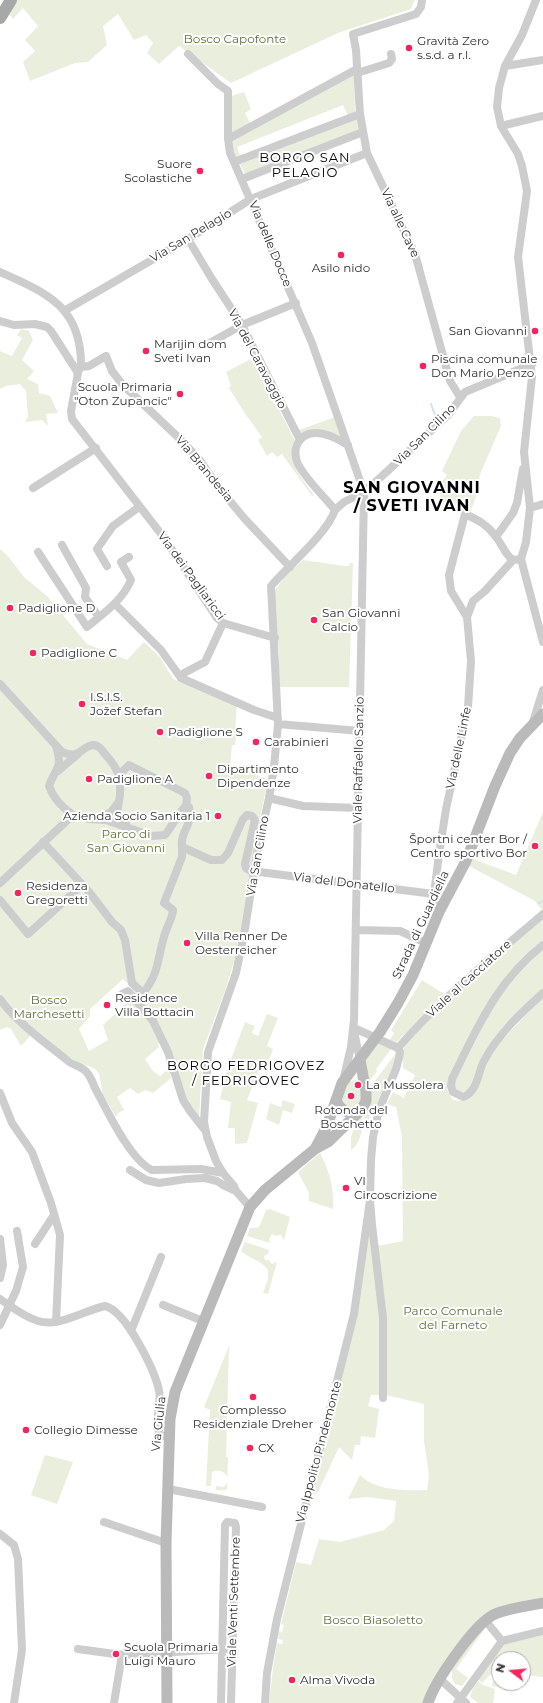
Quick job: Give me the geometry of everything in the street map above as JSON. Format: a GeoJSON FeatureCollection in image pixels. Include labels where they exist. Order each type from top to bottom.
{"type":"FeatureCollection","features":[{"type":"Feature","properties":{"kind":"main road"},"geometry":{"type":"LineString","coordinates":[[0,18],[11,0]]}},
{"type":"Feature","properties":{"kind":"street","name":"Via alle Cave"},"geometry":{"type":"LineString","coordinates":[[422,0],[421,7],[416,14],[353,34],[360,114],[367,153],[416,254],[450,381],[460,397]]}},
{"type":"Feature","properties":{"kind":"street"},"geometry":{"type":"LineString","coordinates":[[496,537],[513,513],[517,503],[532,393],[532,364],[518,257],[525,210],[526,181],[518,154],[501,126],[498,115],[497,99],[505,66],[522,35],[536,0]]}},
{"type":"Feature","properties":{"kind":"street","name":"Via delle Docce"},"geometry":{"type":"LineString","coordinates":[[188,54],[218,84],[228,91],[228,139],[230,153],[296,303],[312,343],[348,445]]}},
{"type":"Feature","properties":{"kind":"street"},"geometry":{"type":"LineString","coordinates":[[228,139],[357,71],[389,63],[392,59],[391,54]]}},
{"type":"Feature","properties":{"kind":"street"},"geometry":{"type":"LineString","coordinates":[[505,66],[543,60]]}},
{"type":"Feature","properties":{"kind":"street"},"geometry":{"type":"LineString","coordinates":[[234,162],[360,114]]}},
{"type":"Feature","properties":{"kind":"street"},"geometry":{"type":"LineString","coordinates":[[501,126],[543,116]]}},
{"type":"Feature","properties":{"kind":"street"},"geometry":{"type":"LineString","coordinates":[[242,179],[363,132]]}},
{"type":"Feature","properties":{"kind":"street","name":"Via San Pelagio"},"geometry":{"type":"LineString","coordinates":[[64,311],[188,239],[251,199],[367,153]]}},
{"type":"Feature","properties":{"kind":"street","name":"Via del Caravaggio"},"geometry":{"type":"LineString","coordinates":[[188,239],[242,325],[300,440]]}},
{"type":"Feature","properties":{"kind":"street","name":"Via dei Pagliaricci"},"geometry":{"type":"LineString","coordinates":[[0,272],[45,293],[57,302],[64,311],[80,344],[79,370],[71,411],[72,419],[96,448],[139,507],[165,539],[217,618],[223,623],[275,638]]}},
{"type":"Feature","properties":{"kind":"street"},"geometry":{"type":"LineString","coordinates":[[208,344],[242,325],[296,303]]}},
{"type":"Feature","properties":{"kind":"street"},"geometry":{"type":"LineString","coordinates":[[0,321],[14,325],[41,324],[47,327],[79,370]]}},
{"type":"Feature","properties":{"kind":"street","name":"Via Brandesia"},"geometry":{"type":"LineString","coordinates":[[79,370],[106,356],[112,371],[122,384],[199,459],[241,514],[290,568]]}},
{"type":"Feature","properties":{"kind":"street","name":"Via San Cilino"},"geometry":{"type":"LineString","coordinates":[[250,1206],[236,1191],[234,1186],[222,1172],[216,1161],[204,1122],[208,1052],[236,973],[269,798],[278,721],[275,638],[270,591],[271,586],[290,568],[330,521],[335,510],[344,502],[364,492],[440,423],[449,414],[460,397],[468,391],[532,364]]}},
{"type":"Feature","properties":{"kind":"street"},"geometry":{"type":"LineString","coordinates":[[335,510],[298,464],[295,452],[300,440],[305,436],[315,433],[334,438],[348,445]]}},
{"type":"Feature","properties":{"kind":"street","name":"Viale Raffaello Sanzio"},"geometry":{"type":"LineString","coordinates":[[348,445],[364,492],[354,1028]]}},
{"type":"Feature","properties":{"kind":"street"},"geometry":{"type":"LineString","coordinates":[[33,488],[96,448]]}},
{"type":"Feature","properties":{"kind":"street"},"geometry":{"type":"LineString","coordinates":[[466,617],[473,601],[517,559],[526,542],[530,508],[524,460]]}},
{"type":"Feature","properties":{"kind":"street"},"geometry":{"type":"LineString","coordinates":[[530,508],[543,504]]}},
{"type":"Feature","properties":{"kind":"street"},"geometry":{"type":"LineString","coordinates":[[107,566],[97,549],[113,526],[139,507]]}},
{"type":"Feature","properties":{"kind":"street"},"geometry":{"type":"LineString","coordinates":[[466,617],[451,591],[449,575],[466,514],[485,524],[496,537],[508,557],[517,559]]}},
{"type":"Feature","properties":{"kind":"street"},"geometry":{"type":"LineString","coordinates":[[62,545],[86,588],[85,597],[99,617]]}},
{"type":"Feature","properties":{"kind":"street"},"geometry":{"type":"LineString","coordinates":[[38,552],[87,627],[116,604],[128,588],[131,580],[120,562],[129,557]]}},
{"type":"Feature","properties":{"kind":"street"},"geometry":{"type":"LineString","coordinates":[[517,559],[543,642]]}},
{"type":"Feature","properties":{"kind":"street"},"geometry":{"type":"LineString","coordinates":[[116,604],[161,650],[181,678],[278,721],[360,730]]}},
{"type":"Feature","properties":{"kind":"street","name":"Via delle Linfe"},"geometry":{"type":"LineString","coordinates":[[439,912],[435,904],[434,894],[446,809],[468,707],[471,662],[466,617]]}},
{"type":"Feature","properties":{"kind":"street"},"geometry":{"type":"LineString","coordinates":[[181,678],[184,673],[205,662],[223,623]]}},
{"type":"Feature","properties":{"kind":"street"},"geometry":{"type":"LineString","coordinates":[[0,684],[62,752],[69,755],[78,754]]}},
{"type":"Feature","properties":{"kind":"street","name":"Strada di Guardiella"},"geometry":{"type":"LineString","coordinates":[[376,1038],[398,1004],[439,912],[466,861],[501,769],[520,738],[532,724],[543,690]]}},
{"type":"Feature","properties":{"kind":"street"},"geometry":{"type":"LineString","coordinates":[[532,724],[543,714]]}},
{"type":"Feature","properties":{"kind":"street"},"geometry":{"type":"LineString","coordinates":[[55,774],[78,754],[93,745],[99,746],[116,766],[119,775],[120,794],[118,814],[124,824],[129,827]]}},
{"type":"Feature","properties":{"kind":"street"},"geometry":{"type":"LineString","coordinates":[[56,746],[59,757],[59,766],[49,786],[51,792],[62,806],[73,815],[106,820],[152,836],[165,835],[176,820],[181,809],[186,806]]}},
{"type":"Feature","properties":{"kind":"street"},"geometry":{"type":"LineString","coordinates":[[119,775],[129,766],[150,775],[185,793],[187,798],[186,806]]}},
{"type":"Feature","properties":{"kind":"street"},"geometry":{"type":"LineString","coordinates":[[269,798],[303,806],[358,808]]}},
{"type":"Feature","properties":{"kind":"street"},"geometry":{"type":"LineString","coordinates":[[96,819],[111,812],[118,803]]}},
{"type":"Feature","properties":{"kind":"street"},"geometry":{"type":"LineString","coordinates":[[43,842],[90,893],[112,922],[121,930],[125,940],[132,984],[143,993],[154,978],[164,937],[172,915],[173,910],[164,903],[182,857],[181,838],[191,820],[190,807],[186,806]]}},
{"type":"Feature","properties":{"kind":"street"},"geometry":{"type":"LineString","coordinates":[[0,883],[73,815]]}},
{"type":"Feature","properties":{"kind":"street"},"geometry":{"type":"LineString","coordinates":[[182,847],[211,860],[222,860],[228,853],[243,819],[247,815],[252,816],[255,820],[245,864],[246,868],[254,872]]}},
{"type":"Feature","properties":{"kind":"street","name":"Via del Donatello"},"geometry":{"type":"LineString","coordinates":[[254,872],[434,894]]}},
{"type":"Feature","properties":{"kind":"street"},"geometry":{"type":"LineString","coordinates":[[0,900],[28,934],[82,885]]}},
{"type":"Feature","properties":{"kind":"street","name":"Viale al Cacciatore"},"geometry":{"type":"LineString","coordinates":[[398,1048],[420,1023],[449,995],[543,914]]}},
{"type":"Feature","properties":{"kind":"street"},"geometry":{"type":"LineString","coordinates":[[356,930],[400,931],[426,943]]}},
{"type":"Feature","properties":{"kind":"street","name":"Viale al Cacciatore"},"geometry":{"type":"LineString","coordinates":[[543,945],[510,975],[491,1003],[452,1079],[451,1086],[453,1092],[463,1097],[469,1095],[474,1088],[483,1063],[493,1046],[506,1030],[543,993]]}},
{"type":"Feature","properties":{"kind":"street"},"geometry":{"type":"LineString","coordinates":[[122,994],[128,991],[153,1021],[168,1052],[183,1100],[206,1132]]}},
{"type":"Feature","properties":{"kind":"street"},"geometry":{"type":"LineString","coordinates":[[0,999],[15,1016],[69,1062],[88,1073],[123,1138],[135,1156],[147,1168],[152,1170],[207,1169],[222,1172]]}},
{"type":"Feature","properties":{"kind":"street"},"geometry":{"type":"LineString","coordinates":[[354,1028],[398,1048]]}},
{"type":"Feature","properties":{"kind":"street"},"geometry":{"type":"LineString","coordinates":[[315,1149],[328,1142],[346,1126],[362,1109],[366,1101],[365,1084],[354,1028]]}},
{"type":"Feature","properties":{"kind":"street"},"geometry":{"type":"LineString","coordinates":[[315,1149],[330,1117],[342,1083],[349,1060],[354,1028]]}},
{"type":"Feature","properties":{"kind":"street"},"geometry":{"type":"LineString","coordinates":[[342,1083],[376,1038]]}},
{"type":"Feature","properties":{"kind":"street","name":"Via Ippolito Pindemonte"},"geometry":{"type":"LineString","coordinates":[[265,1703],[272,1647],[301,1519],[354,1314],[370,1200],[373,1137],[382,1100],[392,1079],[399,1058],[400,1052],[398,1048]]}},
{"type":"Feature","properties":{"kind":"street"},"geometry":{"type":"LineString","coordinates":[[342,1083],[350,1078],[361,1080],[365,1084]]}},
{"type":"Feature","properties":{"kind":"street"},"geometry":{"type":"LineString","coordinates":[[0,1093],[12,1123],[32,1152],[60,1234],[56,1322]]}},
{"type":"Feature","properties":{"kind":"street"},"geometry":{"type":"LineString","coordinates":[[336,1100],[345,1112],[358,1113]]}},
{"type":"Feature","properties":{"kind":"street"},"geometry":{"type":"LineString","coordinates":[[330,1117],[340,1116],[343,1118],[346,1126]]}},
{"type":"Feature","properties":{"kind":"street","name":"Via Giulia"},"geometry":{"type":"LineString","coordinates":[[167,1701],[165,1598],[166,1543],[169,1438],[171,1410],[175,1392],[250,1206],[265,1190],[315,1149]]}},
{"type":"Feature","properties":{"kind":"street"},"geometry":{"type":"LineString","coordinates":[[130,1170],[146,1180],[159,1183],[205,1178],[217,1181],[236,1191]]}},
{"type":"Feature","properties":{"kind":"street","name":"Via Ippolito Pindemonte"},"geometry":{"type":"LineString","coordinates":[[370,1200],[383,1318],[383,1398]]}},
{"type":"Feature","properties":{"kind":"street"},"geometry":{"type":"LineString","coordinates":[[35,1244],[54,1215]]}},
{"type":"Feature","properties":{"kind":"street"},"geometry":{"type":"LineString","coordinates":[[0,1325],[16,1291],[23,1266],[17,1231]]}},
{"type":"Feature","properties":{"kind":"street"},"geometry":{"type":"LineString","coordinates":[[0,1239],[3,1265],[0,1278]]}},
{"type":"Feature","properties":{"kind":"street"},"geometry":{"type":"LineString","coordinates":[[130,1331],[162,1257]]}},
{"type":"Feature","properties":{"kind":"street"},"geometry":{"type":"LineString","coordinates":[[0,1299],[38,1321],[45,1323],[56,1322],[105,1306],[111,1307],[119,1314],[143,1352],[159,1391],[159,1433],[164,1437],[169,1438]]}},
{"type":"Feature","properties":{"kind":"street"},"geometry":{"type":"LineString","coordinates":[[163,1305],[203,1321]]}},
{"type":"Feature","properties":{"kind":"street"},"geometry":{"type":"LineString","coordinates":[[168,1489],[262,1507]]}},
{"type":"Feature","properties":{"kind":"street"},"geometry":{"type":"LineString","coordinates":[[104,1522],[166,1543]]}},
{"type":"Feature","properties":{"kind":"street","name":"Viale Venti Settembre"},"geometry":{"type":"LineString","coordinates":[[221,1703],[221,1649],[225,1525],[227,1522],[231,1522],[234,1523],[236,1527],[231,1703]]}},
{"type":"Feature","properties":{"kind":"street"},"geometry":{"type":"LineString","coordinates":[[0,1534],[14,1545],[18,1558],[22,1650],[14,1703]]}},
{"type":"Feature","properties":{"kind":"street"},"geometry":{"type":"LineString","coordinates":[[428,1703],[440,1678],[474,1632],[485,1620],[506,1611],[543,1603]]}},
{"type":"Feature","properties":{"kind":"street"},"geometry":{"type":"LineString","coordinates":[[485,1620],[502,1641]]}},
{"type":"Feature","properties":{"kind":"street"},"geometry":{"type":"LineString","coordinates":[[458,1700],[502,1641],[543,1631]]}},
{"type":"Feature","properties":{"kind":"street"},"geometry":{"type":"LineString","coordinates":[[78,1649],[122,1655],[232,1649]]}},
{"type":"Feature","properties":{"kind":"street"},"geometry":{"type":"LineString","coordinates":[[114,1703],[122,1655]]}},
{"type":"Feature","properties":{"kind":"street"},"geometry":{"type":"LineString","coordinates":[[440,1678],[458,1700],[466,1703]]}},
{"type":"Feature","properties":{"kind":"green space","name":"Bosco Capofonte"},"geometry":{"type":"Polygon","coordinates":[[[16,0],[415,0],[411,9],[338,33],[231,83],[179,46],[159,64],[147,53],[153,43],[146,35],[134,40],[118,14],[103,26],[107,45],[88,62],[75,63],[30,81],[23,62],[35,51],[25,40],[38,26],[23,8],[13,19],[7,12],[16,0]]]}},
{"type":"Feature","properties":{"kind":"green space"},"geometry":{"type":"Polygon","coordinates":[[[354,74],[355,112],[348,116],[343,105],[237,147],[241,158],[235,160],[230,141],[354,74]]]}},
{"type":"Feature","properties":{"kind":"green space"},"geometry":{"type":"Polygon","coordinates":[[[244,92],[251,109],[245,113],[250,123],[230,134],[232,96],[244,92]]]}},
{"type":"Feature","properties":{"kind":"green space"},"geometry":{"type":"Polygon","coordinates":[[[357,119],[359,130],[245,174],[240,164],[357,119]]]}},
{"type":"Feature","properties":{"kind":"green space"},"geometry":{"type":"Polygon","coordinates":[[[21,329],[29,331],[33,340],[22,360],[34,371],[27,379],[38,384],[39,393],[50,396],[58,413],[46,414],[48,426],[42,420],[25,422],[28,417],[26,391],[20,384],[6,386],[0,389],[0,351],[12,356],[22,338],[17,335],[21,329]]]}},
{"type":"Feature","properties":{"kind":"green space"},"geometry":{"type":"Polygon","coordinates":[[[251,359],[257,371],[260,372],[295,441],[292,448],[294,463],[301,477],[314,495],[312,496],[282,454],[277,457],[272,452],[267,456],[258,440],[262,437],[229,388],[231,386],[226,372],[251,359]]]}},
{"type":"Feature","properties":{"kind":"green space"},"geometry":{"type":"Polygon","coordinates":[[[474,416],[491,416],[500,418],[501,426],[481,472],[475,492],[477,494],[470,513],[466,511],[438,509],[442,489],[438,487],[447,475],[442,471],[461,431],[474,416]]]}},
{"type":"Feature","properties":{"kind":"green space"},"geometry":{"type":"Polygon","coordinates":[[[335,417],[341,436],[328,432],[301,434],[299,430],[335,417]]]}},
{"type":"Feature","properties":{"kind":"green space","name":"Parco di San Giovanni"},"geometry":{"type":"Polygon","coordinates":[[[0,549],[8,556],[24,577],[47,596],[87,644],[127,660],[144,642],[160,657],[173,679],[237,705],[235,731],[237,731],[235,745],[232,745],[230,766],[268,779],[252,857],[241,939],[238,941],[238,948],[225,991],[203,1049],[199,1117],[187,1101],[174,1060],[135,997],[132,988],[123,979],[90,1009],[90,1016],[79,1029],[89,1051],[108,1040],[103,1025],[131,999],[143,1011],[162,1042],[158,1044],[159,1047],[145,1059],[153,1071],[160,1076],[171,1067],[173,1073],[170,1075],[171,1078],[153,1093],[145,1090],[138,1094],[130,1088],[117,1097],[124,1110],[118,1113],[116,1117],[103,1095],[99,1073],[95,1069],[82,1065],[63,1053],[17,1015],[5,1002],[0,993],[0,549]]]}},
{"type":"Feature","properties":{"kind":"green space","name":"San Giovanni Calcio"},"geometry":{"type":"Polygon","coordinates":[[[303,560],[345,566],[349,566],[350,563],[353,563],[349,687],[279,687],[279,652],[274,605],[275,590],[286,575],[303,560]]]}},
{"type":"Feature","properties":{"kind":"green space","name":"Športni center Bor / Centro sportivo Bor"},"geometry":{"type":"Polygon","coordinates":[[[543,812],[542,910],[535,901],[469,866],[473,859],[516,875],[543,812]]]}},
{"type":"Feature","properties":{"kind":"green space"},"geometry":{"type":"Polygon","coordinates":[[[543,918],[543,940],[512,969],[478,1019],[450,1076],[447,1089],[453,1100],[462,1101],[471,1097],[479,1084],[489,1060],[500,1042],[543,997],[543,1597],[495,1609],[424,1703],[269,1703],[277,1643],[282,1644],[283,1640],[278,1639],[279,1631],[282,1632],[284,1625],[281,1624],[296,1562],[311,1565],[319,1539],[340,1542],[384,1530],[394,1521],[396,1501],[367,1497],[348,1499],[360,1475],[374,1484],[383,1487],[401,1490],[427,1490],[429,1475],[424,1441],[424,1404],[386,1395],[371,1395],[368,1406],[379,1409],[375,1438],[361,1436],[360,1445],[355,1445],[352,1460],[339,1447],[318,1492],[309,1498],[369,1229],[372,1247],[403,1241],[402,1137],[396,1107],[387,1104],[393,1092],[404,1098],[415,1075],[403,1068],[403,1050],[423,1026],[447,1002],[543,918]]]}},
{"type":"Feature","properties":{"kind":"green space"},"geometry":{"type":"Polygon","coordinates":[[[543,949],[543,988],[502,1028],[483,1055],[468,1091],[461,1092],[455,1088],[455,1081],[492,1009],[513,977],[543,949]]]}},
{"type":"Feature","properties":{"kind":"green space"},"geometry":{"type":"Polygon","coordinates":[[[422,980],[444,994],[396,1043],[390,1040],[394,1033],[391,1030],[422,980]]]}},
{"type":"Feature","properties":{"kind":"green space"},"geometry":{"type":"Polygon","coordinates":[[[0,1005],[32,1034],[21,1046],[11,1029],[7,1027],[0,1030],[0,1005]]]}},
{"type":"Feature","properties":{"kind":"green space"},"geometry":{"type":"Polygon","coordinates":[[[267,1014],[278,1018],[267,1046],[273,1049],[266,1069],[260,1067],[247,1100],[258,1103],[247,1143],[235,1144],[235,1128],[228,1128],[231,1102],[220,1099],[227,1070],[245,1022],[255,1026],[252,1033],[258,1036],[267,1014]]]}},
{"type":"Feature","properties":{"kind":"green space"},"geometry":{"type":"Polygon","coordinates":[[[379,1042],[392,1048],[376,1069],[377,1071],[368,1083],[364,1062],[379,1042]]]}},
{"type":"Feature","properties":{"kind":"green space"},"geometry":{"type":"Polygon","coordinates":[[[397,1052],[397,1056],[376,1109],[371,1108],[366,1133],[365,1110],[370,1087],[397,1052]]]}},
{"type":"Feature","properties":{"kind":"green space"},"geometry":{"type":"Polygon","coordinates":[[[355,1080],[361,1083],[363,1090],[360,1106],[352,1111],[341,1101],[347,1082],[355,1080]]]}},
{"type":"Feature","properties":{"kind":"green space"},"geometry":{"type":"Polygon","coordinates":[[[283,1100],[295,1104],[292,1113],[283,1110],[279,1125],[266,1119],[270,1103],[281,1107],[283,1100]]]}},
{"type":"Feature","properties":{"kind":"green space"},"geometry":{"type":"Polygon","coordinates":[[[361,1115],[361,1134],[357,1144],[351,1150],[351,1137],[354,1128],[351,1125],[361,1115]]]}},
{"type":"Feature","properties":{"kind":"green space"},"geometry":{"type":"Polygon","coordinates":[[[320,1153],[331,1180],[333,1209],[309,1201],[309,1193],[298,1172],[320,1153]]]}},
{"type":"Feature","properties":{"kind":"green space"},"geometry":{"type":"Polygon","coordinates":[[[270,1209],[290,1217],[284,1240],[281,1235],[276,1236],[272,1234],[269,1239],[270,1243],[247,1236],[250,1228],[257,1228],[260,1225],[266,1210],[270,1209]]]}},
{"type":"Feature","properties":{"kind":"green space"},"geometry":{"type":"Polygon","coordinates":[[[245,1242],[269,1250],[268,1254],[264,1256],[265,1260],[269,1260],[272,1264],[277,1262],[268,1294],[263,1293],[268,1279],[268,1270],[262,1264],[241,1251],[245,1242]]]}},
{"type":"Feature","properties":{"kind":"green space"},"geometry":{"type":"Polygon","coordinates":[[[229,1346],[226,1457],[228,1457],[227,1479],[226,1475],[221,1471],[214,1471],[212,1472],[211,1486],[206,1486],[210,1410],[204,1407],[229,1346]]]}},
{"type":"Feature","properties":{"kind":"green space"},"geometry":{"type":"Polygon","coordinates":[[[45,1455],[73,1462],[57,1504],[31,1495],[45,1455]]]}},
{"type":"Feature","properties":{"kind":"green space"},"geometry":{"type":"Polygon","coordinates":[[[227,1481],[227,1490],[216,1490],[216,1486],[224,1487],[227,1481]]]}},
{"type":"Feature","properties":{"kind":"green space"},"geometry":{"type":"Polygon","coordinates":[[[482,1628],[484,1630],[456,1669],[468,1678],[462,1686],[455,1684],[452,1678],[452,1668],[482,1628]]]}},
{"type":"Feature","properties":{"kind":"green space"},"geometry":{"type":"Polygon","coordinates":[[[543,1635],[543,1677],[531,1676],[531,1651],[500,1651],[505,1644],[543,1635]]]}},
{"type":"Feature","properties":{"kind":"green space"},"geometry":{"type":"Polygon","coordinates":[[[491,1662],[491,1674],[482,1683],[478,1679],[491,1662]]]}},
{"type":"Feature","properties":{"kind":"green space"},"geometry":{"type":"Polygon","coordinates":[[[478,1681],[483,1685],[491,1688],[491,1691],[495,1691],[493,1703],[478,1703],[470,1697],[473,1688],[478,1681]]]}},
{"type":"Feature","properties":{"kind":"waterway"},"geometry":{"type":"LineString","coordinates":[[431,404],[435,415]]}},
{"type":"Feature","properties":{"kind":"waterway"},"geometry":{"type":"LineString","coordinates":[[539,903],[543,901]]}},
{"type":"Feature","properties":{"kind":"place","name":"Gravità Zero s.s.d. a r.l."},"geometry":{"type":"Point","coordinates":[409,48]}},
{"type":"Feature","properties":{"kind":"place","name":"Suore Scolastiche"},"geometry":{"type":"Point","coordinates":[200,171]}},
{"type":"Feature","properties":{"kind":"place","name":"Asilo nido"},"geometry":{"type":"Point","coordinates":[341,255]}},
{"type":"Feature","properties":{"kind":"place","name":"San Giovanni"},"geometry":{"type":"Point","coordinates":[535,331]}},
{"type":"Feature","properties":{"kind":"place","name":"Marijin dom Sveti Ivan"},"geometry":{"type":"Point","coordinates":[146,351]}},
{"type":"Feature","properties":{"kind":"place","name":"Piscina comunale Don Mario Penzo"},"geometry":{"type":"Point","coordinates":[423,366]}},
{"type":"Feature","properties":{"kind":"place","name":"Scuola Primaria \"Oton Zupancic\""},"geometry":{"type":"Point","coordinates":[180,394]}},
{"type":"Feature","properties":{"kind":"place","name":"Padiglione D"},"geometry":{"type":"Point","coordinates":[10,608]}},
{"type":"Feature","properties":{"kind":"place","name":"San Giovanni Calcio"},"geometry":{"type":"Point","coordinates":[314,620]}},
{"type":"Feature","properties":{"kind":"place","name":"Padiglione C"},"geometry":{"type":"Point","coordinates":[33,653]}},
{"type":"Feature","properties":{"kind":"place","name":"I.S.I.S. Jožef Stefan"},"geometry":{"type":"Point","coordinates":[82,704]}},
{"type":"Feature","properties":{"kind":"place","name":"Padiglione S"},"geometry":{"type":"Point","coordinates":[160,732]}},
{"type":"Feature","properties":{"kind":"place","name":"Carabinieri"},"geometry":{"type":"Point","coordinates":[256,742]}},
{"type":"Feature","properties":{"kind":"place","name":"Dipartimento Dipendenze"},"geometry":{"type":"Point","coordinates":[209,776]}},
{"type":"Feature","properties":{"kind":"place","name":"Padiglione A"},"geometry":{"type":"Point","coordinates":[89,779]}},
{"type":"Feature","properties":{"kind":"place","name":"Azienda Socio Sanitaria 1"},"geometry":{"type":"Point","coordinates":[218,816]}},
{"type":"Feature","properties":{"kind":"place","name":"Športni center Bor / Centro sportivo Bor"},"geometry":{"type":"Point","coordinates":[535,846]}},
{"type":"Feature","properties":{"kind":"place","name":"Residenza Gregoretti"},"geometry":{"type":"Point","coordinates":[18,893]}},
{"type":"Feature","properties":{"kind":"place","name":"Villa Renner De Oesterreicher"},"geometry":{"type":"Point","coordinates":[187,943]}},
{"type":"Feature","properties":{"kind":"place","name":"Residence Villa Bottacin"},"geometry":{"type":"Point","coordinates":[107,1005]}},
{"type":"Feature","properties":{"kind":"place","name":"La Mussolera"},"geometry":{"type":"Point","coordinates":[358,1085]}},
{"type":"Feature","properties":{"kind":"place","name":"Rotonda del Boschetto"},"geometry":{"type":"Point","coordinates":[351,1096]}},
{"type":"Feature","properties":{"kind":"place","name":"VI Circoscrizione"},"geometry":{"type":"Point","coordinates":[346,1188]}},
{"type":"Feature","properties":{"kind":"place","name":"Complesso Residenziale Dreher"},"geometry":{"type":"Point","coordinates":[253,1397]}},
{"type":"Feature","properties":{"kind":"place","name":"Collegio Dimesse"},"geometry":{"type":"Point","coordinates":[26,1430]}},
{"type":"Feature","properties":{"kind":"place","name":"CX"},"geometry":{"type":"Point","coordinates":[250,1448]}},
{"type":"Feature","properties":{"kind":"place","name":"Scuola Primaria Luigi Mauro"},"geometry":{"type":"Point","coordinates":[116,1654]}},
{"type":"Feature","properties":{"kind":"place","name":"Alma Vivoda"},"geometry":{"type":"Point","coordinates":[292,1680]}},
{"type":"Feature","properties":{"kind":"district","name":"BORGO SAN PELAGIO"},"geometry":{"type":"Point","coordinates":[305,166]}},
{"type":"Feature","properties":{"kind":"district","name":"SAN GIOVANNI / SVETI IVAN"},"geometry":{"type":"Point","coordinates":[412,497]}},
{"type":"Feature","properties":{"kind":"district","name":"BORGO FEDRIGOVEZ / FEDRIGOVEC"},"geometry":{"type":"Point","coordinates":[246,1074]}},
{"type":"Feature","properties":{"kind":"park label","name":"Bosco Marchesetti"},"geometry":{"type":"Point","coordinates":[49,1007]}},
{"type":"Feature","properties":{"kind":"park label","name":"Parco Comunale del Farneto"},"geometry":{"type":"Point","coordinates":[453,1318]}},
{"type":"Feature","properties":{"kind":"park label","name":"Bosco Biasoletto"},"geometry":{"type":"Point","coordinates":[373,1620]}}]}
